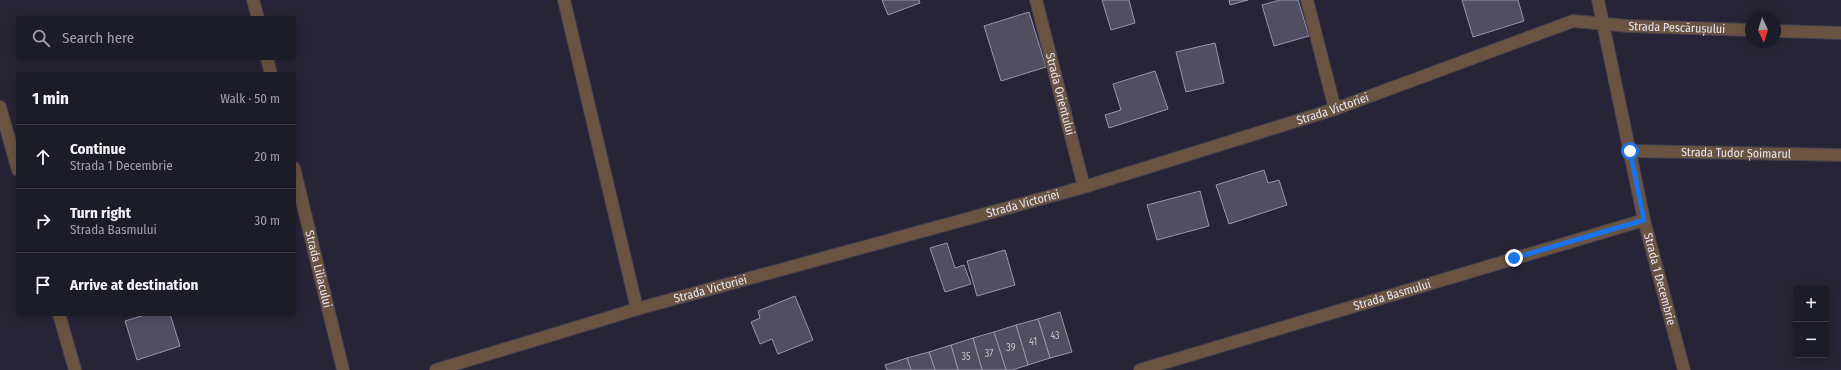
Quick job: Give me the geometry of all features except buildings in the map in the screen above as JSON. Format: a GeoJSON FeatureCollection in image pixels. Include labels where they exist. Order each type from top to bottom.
{"type":"FeatureCollection","features":[{"type":"Feature","properties":{"kind":"street"},"geometry":{"type":"LineString","coordinates":[[253,0],[257,16]]}},
{"type":"Feature","properties":{"kind":"street"},"geometry":{"type":"LineString","coordinates":[[564,0],[637,309]]}},
{"type":"Feature","properties":{"kind":"street","name":"Strada Orientului"},"geometry":{"type":"LineString","coordinates":[[1036,0],[1084,187]]}},
{"type":"Feature","properties":{"kind":"street"},"geometry":{"type":"LineString","coordinates":[[1307,0],[1335,109]]}},
{"type":"Feature","properties":{"kind":"street","name":"Strada 1 Decembrie"},"geometry":{"type":"LineString","coordinates":[[1598,0],[1644,220],[1684,370]]}},
{"type":"Feature","properties":{"kind":"street","name":"Strada Victoriei"},"geometry":{"type":"LineString","coordinates":[[436,370],[465,366],[637,309],[1084,187],[1335,109],[1572,21],[1603,24]]}},
{"type":"Feature","properties":{"kind":"street","name":"Strada Pescărușului"},"geometry":{"type":"LineString","coordinates":[[1603,24],[1745,30]]}},
{"type":"Feature","properties":{"kind":"street"},"geometry":{"type":"LineString","coordinates":[[1781,31],[1841,33]]}},
{"type":"Feature","properties":{"kind":"street"},"geometry":{"type":"LineString","coordinates":[[268,60],[270,72]]}},
{"type":"Feature","properties":{"kind":"street"},"geometry":{"type":"LineString","coordinates":[[0,107],[16,163]]}},
{"type":"Feature","properties":{"kind":"street","name":"Strada Tudor Șoimarul"},"geometry":{"type":"LineString","coordinates":[[1630,151],[1841,155]]}},
{"type":"Feature","properties":{"kind":"street","name":"Strada Liliacului"},"geometry":{"type":"LineString","coordinates":[[296,176],[343,370]]}},
{"type":"Feature","properties":{"kind":"street","name":"Strada Basmului"},"geometry":{"type":"LineString","coordinates":[[1140,370],[1644,220]]}},
{"type":"Feature","properties":{"kind":"street"},"geometry":{"type":"LineString","coordinates":[[60,316],[75,370]]}},
{"type":"Feature","properties":{"kind":"route"},"geometry":{"type":"LineString","coordinates":[[1514,258],[1644,220],[1630,151]]}}]}
